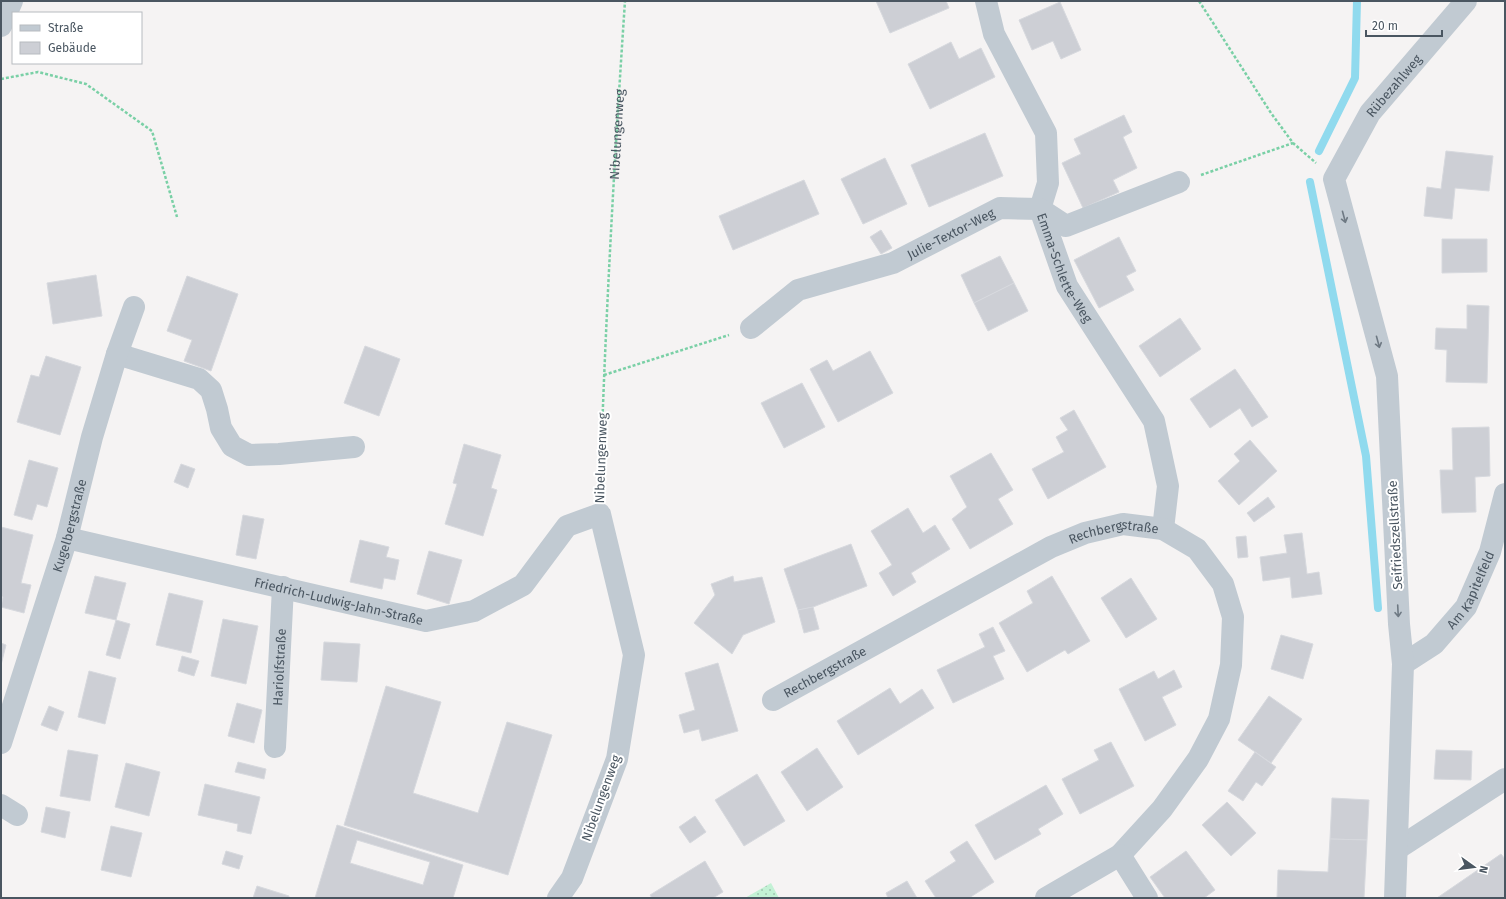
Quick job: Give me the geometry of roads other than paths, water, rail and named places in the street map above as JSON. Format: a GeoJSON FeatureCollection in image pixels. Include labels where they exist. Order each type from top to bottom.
{"type":"FeatureCollection","features":[{"type":"Feature","properties":{"kind":"street"},"geometry":{"type":"LineString","coordinates":[[1,26],[12,1]]}},
{"type":"Feature","properties":{"kind":"street","name":"Emma-Schlette-Weg"},"geometry":{"type":"LineString","coordinates":[[986,1],[994,34],[1046,134],[1048,183],[1040,209],[1067,286],[1154,421],[1168,486],[1163,529]]}},
{"type":"Feature","properties":{"kind":"street","name":"Rübezahlweg"},"geometry":{"type":"LineString","coordinates":[[1334,179],[1370,113],[1466,1]]}},
{"type":"Feature","properties":{"kind":"street","name":"Seifriedszellstraße"},"geometry":{"type":"LineString","coordinates":[[1334,179],[1387,376],[1399,624],[1403,664],[1395,898]]}},
{"type":"Feature","properties":{"kind":"street"},"geometry":{"type":"LineString","coordinates":[[1040,209],[1066,226],[1179,182]]}},
{"type":"Feature","properties":{"kind":"street","name":"Julie-Textor-Weg"},"geometry":{"type":"LineString","coordinates":[[751,328],[798,290],[893,263],[1000,208],[1040,209]]}},
{"type":"Feature","properties":{"kind":"street","name":"Kugelbergstraße"},"geometry":{"type":"LineString","coordinates":[[1,743],[67,538],[92,437],[117,354],[134,307]]}},
{"type":"Feature","properties":{"kind":"street"},"geometry":{"type":"LineString","coordinates":[[117,354],[199,380],[211,390],[221,428],[232,446],[249,455],[279,454],[354,446]]}},
{"type":"Feature","properties":{"kind":"street","name":"Am Kapitelfeld"},"geometry":{"type":"LineString","coordinates":[[1403,664],[1434,644],[1466,607],[1490,552],[1505,494]]}},
{"type":"Feature","properties":{"kind":"street","name":"Friedrich-Ludwig-Jahn-Straße"},"geometry":{"type":"LineString","coordinates":[[67,538],[283,586],[426,621],[474,611],[523,585],[567,526],[600,514]]}},
{"type":"Feature","properties":{"kind":"street","name":"Nibelungenweg"},"geometry":{"type":"LineString","coordinates":[[558,898],[572,878],[617,759],[634,654],[600,514]]}},
{"type":"Feature","properties":{"kind":"street","name":"Rechbergstraße"},"geometry":{"type":"LineString","coordinates":[[774,700],[1051,547],[1085,533],[1123,524],[1163,529],[1197,549],[1223,584],[1232,617],[1231,665],[1219,719],[1198,759],[1162,810],[1120,855],[1046,898]]}},
{"type":"Feature","properties":{"kind":"street","name":"Hariolfstraße"},"geometry":{"type":"LineString","coordinates":[[275,747],[283,586]]}},
{"type":"Feature","properties":{"kind":"street"},"geometry":{"type":"LineString","coordinates":[[1397,849],[1505,779]]}},
{"type":"Feature","properties":{"kind":"street"},"geometry":{"type":"LineString","coordinates":[[1120,855],[1147,898]]}},
{"type":"Feature","properties":{"kind":"waterway"},"geometry":{"type":"LineString","coordinates":[[1319,151],[1355,78],[1357,1]]}},
{"type":"Feature","properties":{"kind":"waterway"},"geometry":{"type":"LineString","coordinates":[[1310,182],[1366,456],[1378,608]]}}]}
